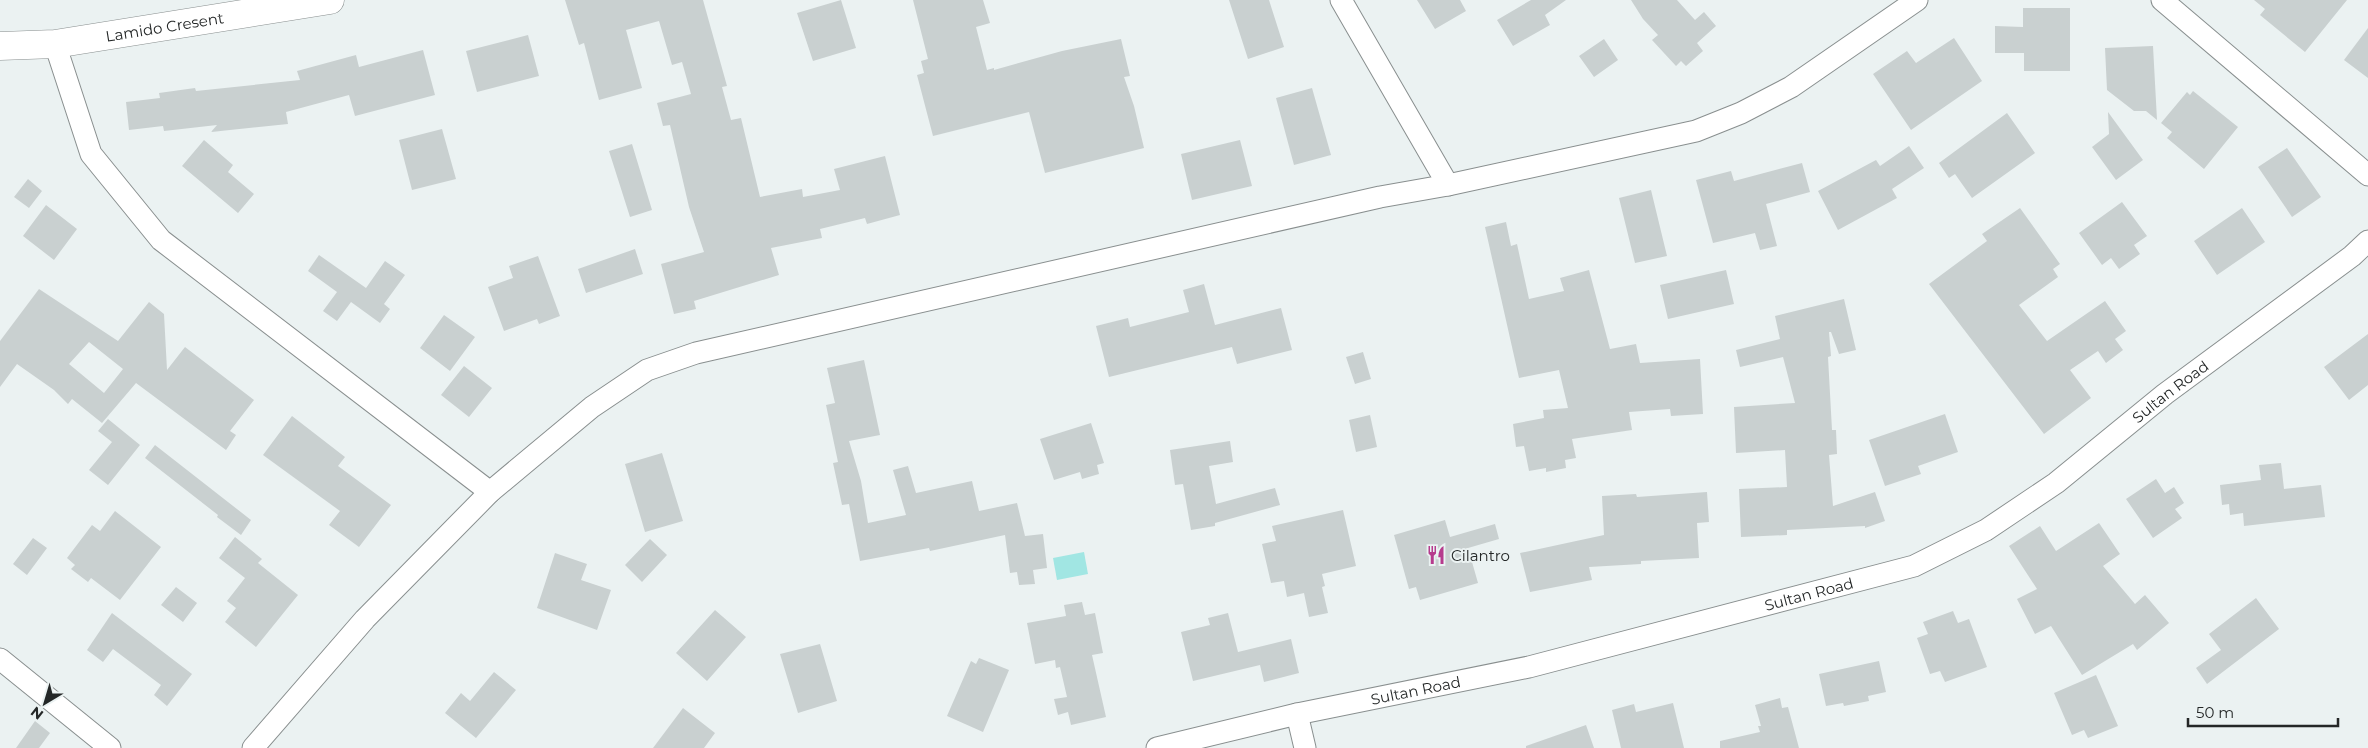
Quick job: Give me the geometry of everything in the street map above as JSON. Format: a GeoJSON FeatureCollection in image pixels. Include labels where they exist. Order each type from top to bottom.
{"type":"FeatureCollection","features":[{"type":"Feature","properties":{"kind":"street"},"geometry":{"type":"LineString","coordinates":[[1341,0],[1448,185]]}},
{"type":"Feature","properties":{"kind":"street"},"geometry":{"type":"LineString","coordinates":[[253,748],[365,619],[490,492],[592,407],[647,370],[696,354],[1380,197],[1448,185],[1696,131],[1741,113],[1791,87],[1917,0]]}},
{"type":"Feature","properties":{"kind":"street"},"geometry":{"type":"LineString","coordinates":[[2162,0],[2368,175]]}},
{"type":"Feature","properties":{"kind":"street","name":"Lamido Cresent"},"geometry":{"type":"LineString","coordinates":[[0,46],[55,44],[319,1]]}},
{"type":"Feature","properties":{"kind":"street"},"geometry":{"type":"LineString","coordinates":[[55,44],[91,154],[161,240],[490,492]]}},
{"type":"Feature","properties":{"kind":"street","name":"Sultan Road"},"geometry":{"type":"LineString","coordinates":[[1158,748],[1297,714],[1530,666],[1914,566],[1986,530],[2056,483],[2165,394],[2352,256],[2368,241]]}},
{"type":"Feature","properties":{"kind":"street"},"geometry":{"type":"LineString","coordinates":[[0,659],[110,748]]}},
{"type":"Feature","properties":{"kind":"street"},"geometry":{"type":"LineString","coordinates":[[1297,714],[1305,748]]}},
{"type":"Feature","properties":{"kind":"water"},"geometry":{"type":"Polygon","coordinates":[[[1084,552],[1088,574],[1057,580],[1053,558],[1084,552]]]}},
{"type":"Feature","properties":{"kind":"building"},"geometry":{"type":"Polygon","coordinates":[[[565,0],[703,0],[727,86],[722,87],[731,120],[741,118],[760,197],[802,189],[803,197],[840,190],[834,169],[885,156],[900,215],[867,224],[865,218],[820,229],[822,238],[771,248],[779,275],[694,301],[696,309],[674,314],[661,264],[704,252],[689,207],[670,125],[663,126],[657,103],[691,94],[682,62],[672,65],[659,21],[626,30],[642,88],[599,100],[584,43],[579,45],[565,0]]]}},
{"type":"Feature","properties":{"kind":"building"},"geometry":{"type":"Polygon","coordinates":[[[841,0],[856,48],[813,61],[797,13],[841,0]]]}},
{"type":"Feature","properties":{"kind":"building"},"geometry":{"type":"Polygon","coordinates":[[[913,0],[983,0],[990,23],[976,27],[987,70],[994,68],[994,70],[1062,51],[1121,39],[1130,76],[1124,77],[1134,106],[1144,148],[1045,173],[1029,112],[933,136],[917,75],[924,73],[921,61],[928,59],[913,0]]]}},
{"type":"Feature","properties":{"kind":"building"},"geometry":{"type":"Polygon","coordinates":[[[1229,0],[1269,0],[1284,47],[1248,59],[1229,0]]]}},
{"type":"Feature","properties":{"kind":"building"},"geometry":{"type":"Polygon","coordinates":[[[1417,0],[1460,0],[1466,11],[1435,29],[1417,0]]]}},
{"type":"Feature","properties":{"kind":"building"},"geometry":{"type":"Polygon","coordinates":[[[1531,0],[1566,0],[1545,15],[1550,25],[1513,46],[1497,20],[1531,0]]]}},
{"type":"Feature","properties":{"kind":"building"},"geometry":{"type":"Polygon","coordinates":[[[1631,0],[1677,0],[1695,20],[1704,12],[1716,26],[1697,43],[1703,51],[1686,66],[1681,61],[1676,66],[1652,40],[1658,35],[1643,19],[1631,0]]]}},
{"type":"Feature","properties":{"kind":"building"},"geometry":{"type":"Polygon","coordinates":[[[2254,0],[2347,0],[2305,52],[2260,15],[2265,9],[2254,0]]]}},
{"type":"Feature","properties":{"kind":"building"},"geometry":{"type":"Polygon","coordinates":[[[2023,8],[2070,8],[2070,71],[2024,71],[2024,53],[1995,53],[1995,26],[2023,27],[2023,8]]]}},
{"type":"Feature","properties":{"kind":"building"},"geometry":{"type":"Polygon","coordinates":[[[2368,28],[2368,78],[2344,60],[2368,28]]]}},
{"type":"Feature","properties":{"kind":"building"},"geometry":{"type":"Polygon","coordinates":[[[528,35],[539,76],[477,92],[466,51],[528,35]]]}},
{"type":"Feature","properties":{"kind":"building"},"geometry":{"type":"Polygon","coordinates":[[[1954,38],[1982,81],[1911,130],[1873,74],[1907,51],[1916,63],[1954,38]]]}},
{"type":"Feature","properties":{"kind":"building"},"geometry":{"type":"Polygon","coordinates":[[[1604,39],[1618,60],[1594,77],[1579,56],[1604,39]]]}},
{"type":"Feature","properties":{"kind":"building"},"geometry":{"type":"Polygon","coordinates":[[[2153,46],[2157,120],[2146,111],[2134,111],[2107,90],[2105,48],[2153,46]]]}},
{"type":"Feature","properties":{"kind":"building"},"geometry":{"type":"Polygon","coordinates":[[[423,50],[435,95],[355,116],[349,95],[286,112],[288,124],[211,132],[217,125],[164,131],[163,126],[129,130],[126,102],[160,98],[159,93],[195,88],[196,91],[300,80],[297,71],[356,55],[359,67],[423,50]]]}},
{"type":"Feature","properties":{"kind":"building"},"geometry":{"type":"Polygon","coordinates":[[[1312,88],[1331,155],[1294,165],[1276,98],[1312,88]]]}},
{"type":"Feature","properties":{"kind":"building"},"geometry":{"type":"Polygon","coordinates":[[[2193,91],[2238,127],[2204,169],[2167,138],[2172,132],[2161,123],[2187,92],[2190,95],[2193,91]]]}},
{"type":"Feature","properties":{"kind":"building"},"geometry":{"type":"Polygon","coordinates":[[[2108,112],[2143,160],[2116,180],[2092,147],[2109,134],[2108,112]]]}},
{"type":"Feature","properties":{"kind":"building"},"geometry":{"type":"Polygon","coordinates":[[[2007,113],[2035,153],[1972,198],[1955,174],[1949,178],[1939,163],[2007,113]]]}},
{"type":"Feature","properties":{"kind":"building"},"geometry":{"type":"Polygon","coordinates":[[[442,129],[456,179],[412,190],[399,140],[442,129]]]}},
{"type":"Feature","properties":{"kind":"building"},"geometry":{"type":"Polygon","coordinates":[[[204,140],[233,165],[228,172],[254,194],[238,213],[182,166],[204,140]]]}},
{"type":"Feature","properties":{"kind":"building"},"geometry":{"type":"Polygon","coordinates":[[[1240,140],[1252,186],[1192,200],[1181,154],[1240,140]]]}},
{"type":"Feature","properties":{"kind":"building"},"geometry":{"type":"Polygon","coordinates":[[[632,144],[652,210],[630,217],[609,151],[632,144]]]}},
{"type":"Feature","properties":{"kind":"building"},"geometry":{"type":"Polygon","coordinates":[[[1909,146],[1924,168],[1892,189],[1897,198],[1838,230],[1818,191],[1876,160],[1880,166],[1909,146]]]}},
{"type":"Feature","properties":{"kind":"building"},"geometry":{"type":"Polygon","coordinates":[[[2287,148],[2321,197],[2292,217],[2258,167],[2287,148]]]}},
{"type":"Feature","properties":{"kind":"building"},"geometry":{"type":"Polygon","coordinates":[[[1802,163],[1810,192],[1766,204],[1777,246],[1760,250],[1755,233],[1713,243],[1696,180],[1731,171],[1734,181],[1802,163]]]}},
{"type":"Feature","properties":{"kind":"building"},"geometry":{"type":"Polygon","coordinates":[[[28,179],[42,191],[29,208],[14,197],[28,179]]]}},
{"type":"Feature","properties":{"kind":"building"},"geometry":{"type":"Polygon","coordinates":[[[1651,190],[1667,256],[1635,263],[1619,198],[1651,190]]]}},
{"type":"Feature","properties":{"kind":"building"},"geometry":{"type":"Polygon","coordinates":[[[2122,202],[2147,236],[2134,245],[2140,254],[2119,269],[2111,258],[2102,265],[2079,233],[2122,202]]]}},
{"type":"Feature","properties":{"kind":"building"},"geometry":{"type":"Polygon","coordinates":[[[46,205],[77,229],[54,260],[23,236],[46,205]]]}},
{"type":"Feature","properties":{"kind":"building"},"geometry":{"type":"Polygon","coordinates":[[[2020,208],[2060,264],[2053,269],[2058,277],[2019,305],[2047,341],[2105,301],[2126,331],[2115,339],[2123,350],[2106,363],[2098,351],[2070,370],[2091,398],[2044,434],[1929,284],[1987,241],[1982,234],[2020,208]]]}},
{"type":"Feature","properties":{"kind":"building"},"geometry":{"type":"Polygon","coordinates":[[[2242,208],[2265,242],[2217,275],[2194,241],[2242,208]]]}},
{"type":"Feature","properties":{"kind":"building"},"geometry":{"type":"Polygon","coordinates":[[[1506,222],[1511,246],[1517,244],[1529,299],[1564,291],[1560,278],[1589,270],[1610,349],[1636,344],[1640,363],[1700,359],[1703,414],[1671,416],[1670,409],[1629,412],[1632,430],[1572,439],[1576,458],[1565,460],[1566,468],[1546,472],[1546,468],[1529,471],[1524,446],[1516,447],[1513,424],[1544,418],[1543,410],[1568,408],[1559,370],[1519,378],[1485,227],[1506,222]]]}},
{"type":"Feature","properties":{"kind":"building"},"geometry":{"type":"Polygon","coordinates":[[[635,249],[643,274],[586,293],[578,269],[635,249]]]}},
{"type":"Feature","properties":{"kind":"building"},"geometry":{"type":"Polygon","coordinates":[[[319,255],[366,288],[385,261],[405,275],[384,304],[390,309],[380,323],[351,302],[337,321],[323,311],[337,292],[308,271],[319,255]]]}},
{"type":"Feature","properties":{"kind":"building"},"geometry":{"type":"Polygon","coordinates":[[[538,256],[560,316],[539,324],[537,319],[504,331],[488,287],[513,278],[509,266],[538,256]]]}},
{"type":"Feature","properties":{"kind":"building"},"geometry":{"type":"Polygon","coordinates":[[[1726,270],[1734,304],[1668,319],[1660,285],[1726,270]]]}},
{"type":"Feature","properties":{"kind":"building"},"geometry":{"type":"Polygon","coordinates":[[[1204,284],[1215,325],[1281,308],[1292,350],[1237,364],[1232,347],[1109,377],[1096,326],[1128,318],[1130,327],[1189,312],[1183,290],[1204,284]]]}},
{"type":"Feature","properties":{"kind":"building"},"geometry":{"type":"Polygon","coordinates":[[[39,289],[118,341],[149,302],[164,314],[167,370],[185,347],[254,400],[230,431],[236,435],[226,450],[136,383],[102,423],[72,399],[68,404],[54,390],[17,364],[0,387],[0,341],[39,289]],[[89,342],[69,364],[104,393],[123,369],[89,342]]]}},
{"type":"Feature","properties":{"kind":"building"},"geometry":{"type":"Polygon","coordinates":[[[1844,299],[1856,350],[1839,354],[1831,332],[1829,332],[1831,356],[1828,357],[1832,430],[1836,430],[1837,454],[1829,455],[1833,506],[1875,492],[1885,521],[1865,528],[1865,526],[1787,530],[1787,535],[1741,537],[1739,489],[1787,487],[1785,450],[1736,453],[1734,407],[1795,403],[1783,357],[1740,367],[1736,350],[1780,339],[1775,316],[1844,299]]]}},
{"type":"Feature","properties":{"kind":"building"},"geometry":{"type":"Polygon","coordinates":[[[444,315],[475,337],[450,371],[420,348],[444,315]]]}},
{"type":"Feature","properties":{"kind":"building"},"geometry":{"type":"Polygon","coordinates":[[[2368,334],[2368,385],[2349,400],[2324,367],[2368,334]]]}},
{"type":"Feature","properties":{"kind":"building"},"geometry":{"type":"Polygon","coordinates":[[[1363,352],[1371,379],[1355,384],[1346,357],[1363,352]]]}},
{"type":"Feature","properties":{"kind":"building"},"geometry":{"type":"Polygon","coordinates":[[[864,360],[880,435],[849,441],[861,481],[868,523],[906,515],[893,470],[908,466],[916,493],[972,481],[979,511],[1017,503],[1025,536],[1043,534],[1047,568],[1033,570],[1035,584],[1019,585],[1017,572],[1010,573],[1005,535],[930,551],[929,548],[860,561],[849,504],[842,505],[833,463],[838,462],[826,405],[835,403],[827,368],[864,360]]]}},
{"type":"Feature","properties":{"kind":"building"},"geometry":{"type":"Polygon","coordinates":[[[464,366],[492,388],[469,417],[441,395],[464,366]]]}},
{"type":"Feature","properties":{"kind":"building"},"geometry":{"type":"Polygon","coordinates":[[[1945,414],[1958,452],[1918,466],[1921,474],[1885,486],[1869,440],[1945,414]]]}},
{"type":"Feature","properties":{"kind":"building"},"geometry":{"type":"Polygon","coordinates":[[[1370,415],[1377,447],[1356,452],[1349,420],[1370,415]]]}},
{"type":"Feature","properties":{"kind":"building"},"geometry":{"type":"Polygon","coordinates":[[[292,416],[345,457],[338,466],[391,505],[359,547],[329,525],[340,511],[263,455],[292,416]]]}},
{"type":"Feature","properties":{"kind":"building"},"geometry":{"type":"Polygon","coordinates":[[[108,419],[140,445],[108,485],[89,470],[112,442],[98,431],[108,419]]]}},
{"type":"Feature","properties":{"kind":"building"},"geometry":{"type":"Polygon","coordinates":[[[1091,423],[1104,463],[1097,465],[1099,474],[1082,479],[1080,472],[1054,480],[1040,439],[1091,423]]]}},
{"type":"Feature","properties":{"kind":"building"},"geometry":{"type":"Polygon","coordinates":[[[1230,441],[1233,462],[1209,466],[1216,504],[1275,488],[1280,505],[1215,523],[1215,526],[1191,530],[1183,484],[1175,485],[1170,450],[1230,441]]]}},
{"type":"Feature","properties":{"kind":"building"},"geometry":{"type":"Polygon","coordinates":[[[155,445],[251,520],[241,535],[145,458],[155,445]]]}},
{"type":"Feature","properties":{"kind":"building"},"geometry":{"type":"Polygon","coordinates":[[[662,453],[683,521],[645,532],[625,464],[662,453]]]}},
{"type":"Feature","properties":{"kind":"building"},"geometry":{"type":"Polygon","coordinates":[[[2281,463],[2284,489],[2321,485],[2325,517],[2244,526],[2243,513],[2230,515],[2229,504],[2222,505],[2220,485],[2261,480],[2259,465],[2281,463]]]}},
{"type":"Feature","properties":{"kind":"building"},"geometry":{"type":"Polygon","coordinates":[[[2156,479],[2165,493],[2174,487],[2184,503],[2175,509],[2182,518],[2153,538],[2126,499],[2156,479]]]}},
{"type":"Feature","properties":{"kind":"building"},"geometry":{"type":"Polygon","coordinates":[[[1707,492],[1709,522],[1697,523],[1699,558],[1641,561],[1641,564],[1589,567],[1592,580],[1530,592],[1520,553],[1604,535],[1602,496],[1636,494],[1637,497],[1707,492]]]}},
{"type":"Feature","properties":{"kind":"building"},"geometry":{"type":"Polygon","coordinates":[[[1343,510],[1356,566],[1322,574],[1325,586],[1322,587],[1328,613],[1309,617],[1304,593],[1287,597],[1284,581],[1271,583],[1262,544],[1276,541],[1272,526],[1343,510]]]}},
{"type":"Feature","properties":{"kind":"building"},"geometry":{"type":"Polygon","coordinates":[[[115,511],[161,547],[120,600],[91,578],[88,582],[71,569],[75,565],[67,558],[92,525],[100,531],[115,511]]]}},
{"type":"Feature","properties":{"kind":"building"},"geometry":{"type":"Polygon","coordinates":[[[1445,520],[1450,537],[1495,524],[1499,539],[1468,548],[1478,583],[1420,600],[1416,587],[1409,589],[1394,535],[1445,520]]]}},
{"type":"Feature","properties":{"kind":"building"},"geometry":{"type":"Polygon","coordinates":[[[2099,523],[2120,554],[2103,566],[2135,604],[2145,595],[2169,623],[2137,650],[2133,644],[2082,675],[2051,626],[2035,634],[2017,599],[2037,589],[2009,546],[2040,526],[2056,551],[2099,523]]]}},
{"type":"Feature","properties":{"kind":"building"},"geometry":{"type":"Polygon","coordinates":[[[235,537],[262,559],[258,563],[298,595],[256,647],[225,622],[236,608],[227,601],[245,578],[219,558],[235,537]]]}},
{"type":"Feature","properties":{"kind":"building"},"geometry":{"type":"Polygon","coordinates":[[[33,538],[47,548],[27,575],[13,564],[33,538]]]}},
{"type":"Feature","properties":{"kind":"building"},"geometry":{"type":"Polygon","coordinates":[[[650,539],[667,555],[642,582],[625,565],[650,539]]]}},
{"type":"Feature","properties":{"kind":"building"},"geometry":{"type":"Polygon","coordinates":[[[555,553],[587,564],[581,580],[611,590],[597,630],[537,608],[555,553]]]}},
{"type":"Feature","properties":{"kind":"building"},"geometry":{"type":"Polygon","coordinates":[[[176,587],[197,603],[183,622],[161,605],[176,587]]]}},
{"type":"Feature","properties":{"kind":"building"},"geometry":{"type":"Polygon","coordinates":[[[2256,598],[2279,629],[2207,684],[2196,668],[2221,650],[2209,634],[2256,598]]]}},
{"type":"Feature","properties":{"kind":"building"},"geometry":{"type":"Polygon","coordinates":[[[1082,602],[1085,615],[1095,613],[1103,653],[1092,655],[1106,717],[1071,725],[1068,712],[1058,715],[1054,699],[1067,697],[1060,667],[1056,668],[1055,660],[1035,664],[1027,623],[1066,616],[1064,605],[1082,602]]]}},
{"type":"Feature","properties":{"kind":"building"},"geometry":{"type":"Polygon","coordinates":[[[715,610],[746,637],[707,681],[676,653],[715,610]]]}},
{"type":"Feature","properties":{"kind":"building"},"geometry":{"type":"Polygon","coordinates":[[[1953,611],[1958,623],[1969,619],[1987,667],[1945,682],[1940,671],[1930,674],[1917,638],[1928,634],[1923,622],[1953,611]]]}},
{"type":"Feature","properties":{"kind":"building"},"geometry":{"type":"Polygon","coordinates":[[[112,613],[192,674],[167,706],[154,695],[161,685],[113,649],[103,662],[87,650],[112,613]]]}},
{"type":"Feature","properties":{"kind":"building"},"geometry":{"type":"Polygon","coordinates":[[[1228,613],[1238,652],[1291,639],[1299,673],[1264,682],[1260,665],[1193,681],[1181,632],[1210,625],[1208,618],[1228,613]]]}},
{"type":"Feature","properties":{"kind":"building"},"geometry":{"type":"Polygon","coordinates":[[[820,644],[837,701],[798,713],[780,654],[820,644]]]}},
{"type":"Feature","properties":{"kind":"building"},"geometry":{"type":"Polygon","coordinates":[[[979,658],[1009,670],[983,732],[947,716],[971,661],[976,664],[979,658]]]}},
{"type":"Feature","properties":{"kind":"building"},"geometry":{"type":"Polygon","coordinates":[[[1879,661],[1886,692],[1868,696],[1869,701],[1844,706],[1843,703],[1826,706],[1819,674],[1879,661]]]}},
{"type":"Feature","properties":{"kind":"building"},"geometry":{"type":"Polygon","coordinates":[[[494,672],[516,690],[476,738],[445,713],[461,693],[470,701],[494,672]]]}},
{"type":"Feature","properties":{"kind":"building"},"geometry":{"type":"Polygon","coordinates":[[[2096,675],[2118,726],[2088,738],[2084,730],[2072,735],[2054,693],[2096,675]]]}},
{"type":"Feature","properties":{"kind":"building"},"geometry":{"type":"Polygon","coordinates":[[[1780,698],[1782,708],[1788,707],[1799,748],[1720,748],[1720,741],[1760,732],[1758,726],[1761,726],[1755,705],[1780,698]]]}},
{"type":"Feature","properties":{"kind":"building"},"geometry":{"type":"Polygon","coordinates":[[[1673,703],[1684,748],[1621,748],[1612,710],[1634,704],[1636,712],[1673,703]]]}},
{"type":"Feature","properties":{"kind":"building"},"geometry":{"type":"Polygon","coordinates":[[[683,708],[715,733],[704,748],[653,748],[683,708]]]}},
{"type":"Feature","properties":{"kind":"building"},"geometry":{"type":"Polygon","coordinates":[[[35,721],[50,733],[39,748],[16,748],[35,721]]]}},
{"type":"Feature","properties":{"kind":"building"},"geometry":{"type":"Polygon","coordinates":[[[1586,725],[1594,748],[1526,748],[1526,746],[1586,725]]]}},
{"type":"Feature","properties":{"kind":"place","name":"Cilantro"},"geometry":{"type":"Point","coordinates":[1436,555]}}]}
